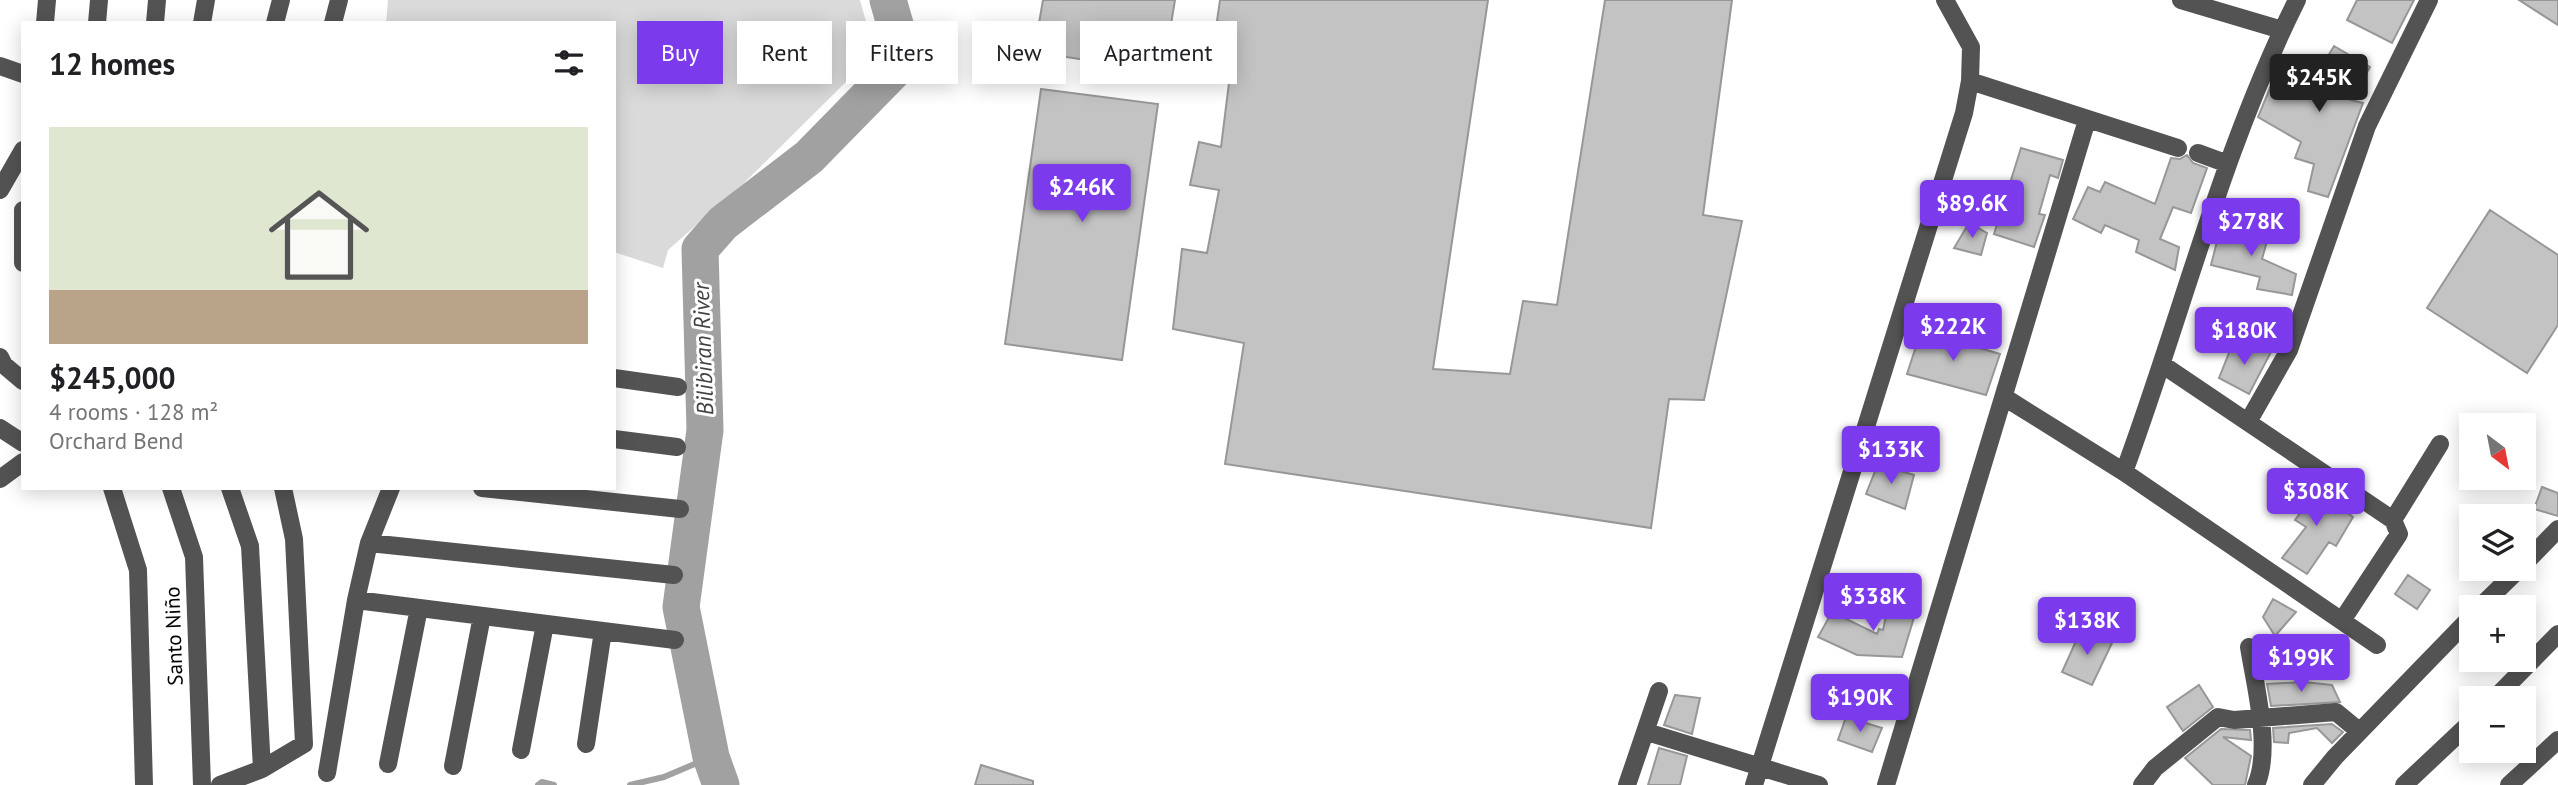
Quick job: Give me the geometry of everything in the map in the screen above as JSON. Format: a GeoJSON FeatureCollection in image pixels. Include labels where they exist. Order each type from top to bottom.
{"type":"FeatureCollection","features":[{"type":"Feature","properties":{"kind":"street"},"geometry":{"type":"LineString","coordinates":[[45,21],[47,0]]}},
{"type":"Feature","properties":{"kind":"street"},"geometry":{"type":"LineString","coordinates":[[97,21],[99,0]]}},
{"type":"Feature","properties":{"kind":"street"},"geometry":{"type":"LineString","coordinates":[[155,21],[157,0]]}},
{"type":"Feature","properties":{"kind":"street"},"geometry":{"type":"LineString","coordinates":[[202,21],[206,0]]}},
{"type":"Feature","properties":{"kind":"street"},"geometry":{"type":"LineString","coordinates":[[276,21],[281,0]]}},
{"type":"Feature","properties":{"kind":"street"},"geometry":{"type":"LineString","coordinates":[[334,21],[339,0]]}},
{"type":"Feature","properties":{"kind":"street"},"geometry":{"type":"LineString","coordinates":[[1757,777],[1964,113],[1970,81],[1971,47],[1945,0]]}},
{"type":"Feature","properties":{"kind":"street"},"geometry":{"type":"LineString","coordinates":[[2181,0],[2282,30]]}},
{"type":"Feature","properties":{"kind":"street"},"geometry":{"type":"LineString","coordinates":[[2124,472],[2163,365],[2254,92],[2297,0]]}},
{"type":"Feature","properties":{"kind":"street"},"geometry":{"type":"LineString","coordinates":[[2248,422],[2290,350],[2368,126],[2429,0]]}},
{"type":"Feature","properties":{"kind":"street"},"geometry":{"type":"LineString","coordinates":[[0,66],[21,73]]}},
{"type":"Feature","properties":{"kind":"street"},"geometry":{"type":"LineString","coordinates":[[1970,81],[2178,148]]}},
{"type":"Feature","properties":{"kind":"street"},"geometry":{"type":"LineString","coordinates":[[1886,785],[2087,120]]}},
{"type":"Feature","properties":{"kind":"street"},"geometry":{"type":"LineString","coordinates":[[0,190],[21,153]]}},
{"type":"Feature","properties":{"kind":"street"},"geometry":{"type":"LineString","coordinates":[[2198,153],[2228,164]]}},
{"type":"Feature","properties":{"kind":"street"},"geometry":{"type":"LineString","coordinates":[[0,357],[4,365],[21,379]]}},
{"type":"Feature","properties":{"kind":"street"},"geometry":{"type":"LineString","coordinates":[[2163,365],[2393,520],[2399,534],[2343,620]]}},
{"type":"Feature","properties":{"kind":"street"},"geometry":{"type":"LineString","coordinates":[[616,378],[678,387]]}},
{"type":"Feature","properties":{"kind":"street"},"geometry":{"type":"LineString","coordinates":[[2004,397],[2124,472],[2377,645]]}},
{"type":"Feature","properties":{"kind":"street"},"geometry":{"type":"LineString","coordinates":[[0,428],[21,442]]}},
{"type":"Feature","properties":{"kind":"street"},"geometry":{"type":"LineString","coordinates":[[616,439],[677,447]]}},
{"type":"Feature","properties":{"kind":"street"},"geometry":{"type":"LineString","coordinates":[[2393,520],[2440,444]]}},
{"type":"Feature","properties":{"kind":"street"},"geometry":{"type":"LineString","coordinates":[[0,479],[21,463]]}},
{"type":"Feature","properties":{"kind":"street"},"geometry":{"type":"LineString","coordinates":[[113,490],[138,570],[144,785]]}},
{"type":"Feature","properties":{"kind":"street","name":"Santo Niño"},"geometry":{"type":"LineString","coordinates":[[172,490],[194,557],[202,785]]}},
{"type":"Feature","properties":{"kind":"street"},"geometry":{"type":"LineString","coordinates":[[231,490],[250,546],[262,769]]}},
{"type":"Feature","properties":{"kind":"street"},"geometry":{"type":"LineString","coordinates":[[220,785],[262,769],[303,744],[294,539],[283,490]]}},
{"type":"Feature","properties":{"kind":"street"},"geometry":{"type":"LineString","coordinates":[[327,773],[356,600],[369,543],[390,490]]}},
{"type":"Feature","properties":{"kind":"street"},"geometry":{"type":"LineString","coordinates":[[501,490],[680,509]]}},
{"type":"Feature","properties":{"kind":"street"},"geometry":{"type":"LineString","coordinates":[[2536,552],[2558,529]]}},
{"type":"Feature","properties":{"kind":"street"},"geometry":{"type":"LineString","coordinates":[[369,543],[674,575]]}},
{"type":"Feature","properties":{"kind":"street"},"geometry":{"type":"LineString","coordinates":[[2492,595],[2507,581]]}},
{"type":"Feature","properties":{"kind":"street"},"geometry":{"type":"LineString","coordinates":[[356,600],[675,640]]}},
{"type":"Feature","properties":{"kind":"street"},"geometry":{"type":"LineString","coordinates":[[388,764],[419,608]]}},
{"type":"Feature","properties":{"kind":"street"},"geometry":{"type":"LineString","coordinates":[[453,766],[482,616]]}},
{"type":"Feature","properties":{"kind":"street"},"geometry":{"type":"LineString","coordinates":[[521,750],[545,624]]}},
{"type":"Feature","properties":{"kind":"street"},"geometry":{"type":"LineString","coordinates":[[2312,785],[2359,731],[2459,629]]}},
{"type":"Feature","properties":{"kind":"street"},"geometry":{"type":"LineString","coordinates":[[586,744],[603,631]]}},
{"type":"Feature","properties":{"kind":"street"},"geometry":{"type":"LineString","coordinates":[[2507,686],[2558,634]]}},
{"type":"Feature","properties":{"kind":"street"},"geometry":{"type":"LineString","coordinates":[[2249,647],[2260,717],[2260,775],[2256,785]]}},
{"type":"Feature","properties":{"kind":"street"},"geometry":{"type":"LineString","coordinates":[[1627,785],[1659,691]]}},
{"type":"Feature","properties":{"kind":"street"},"geometry":{"type":"LineString","coordinates":[[2142,785],[2155,768],[2218,717],[2234,720],[2336,712],[2359,731]]}},
{"type":"Feature","properties":{"kind":"street"},"geometry":{"type":"LineString","coordinates":[[1647,732],[1757,777],[1819,785]]}},
{"type":"Feature","properties":{"kind":"street"},"geometry":{"type":"LineString","coordinates":[[2404,785],[2459,733]]}},
{"type":"Feature","properties":{"kind":"street"},"geometry":{"type":"LineString","coordinates":[[2509,785],[2558,740]]}},
{"type":"Feature","properties":{"kind":"shaded area"},"geometry":{"type":"Polygon","coordinates":[[[388,0],[860,0],[866,21],[846,21],[846,82],[743,184],[668,250],[663,268],[616,253],[616,21],[386,21],[388,0]]]}},
{"type":"Feature","properties":{"kind":"building"},"geometry":{"type":"Polygon","coordinates":[[[1043,0],[1175,0],[1172,21],[1080,21],[1080,59],[1066,57],[1066,21],[1039,21],[1043,0]]]}},
{"type":"Feature","properties":{"kind":"building"},"geometry":{"type":"Polygon","coordinates":[[[1220,0],[1488,0],[1433,369],[1510,374],[1523,301],[1557,305],[1605,0],[1732,0],[1703,215],[1742,221],[1704,400],[1669,399],[1651,528],[1225,464],[1244,343],[1173,329],[1182,249],[1207,253],[1219,190],[1190,185],[1199,142],[1221,147],[1229,84],[1237,84],[1237,21],[1217,21],[1220,0]]]}},
{"type":"Feature","properties":{"kind":"building"},"geometry":{"type":"Polygon","coordinates":[[[2357,0],[2414,0],[2392,43],[2347,20],[2357,0]]]}},
{"type":"Feature","properties":{"kind":"building"},"geometry":{"type":"Polygon","coordinates":[[[2519,0],[2558,0],[2558,25],[2519,0]]]}},
{"type":"Feature","properties":{"kind":"building"},"geometry":{"type":"Polygon","coordinates":[[[2334,46],[2370,67],[2351,100],[2363,103],[2328,197],[2308,191],[2314,164],[2295,158],[2301,142],[2258,117],[2270,88],[2279,93],[2290,66],[2316,76],[2334,46]]]}},
{"type":"Feature","properties":{"kind":"building"},"geometry":{"type":"Polygon","coordinates":[[[1041,89],[1158,104],[1122,360],[1005,344],[1041,89]]]}},
{"type":"Feature","properties":{"kind":"building"},"geometry":{"type":"Polygon","coordinates":[[[2021,148],[2063,160],[2058,178],[2050,175],[2039,214],[2045,215],[2034,247],[1994,234],[2021,148]]]}},
{"type":"Feature","properties":{"kind":"building"},"geometry":{"type":"Polygon","coordinates":[[[2187,155],[2193,163],[2207,168],[2191,213],[2173,207],[2160,239],[2179,247],[2175,270],[2136,252],[2139,240],[2105,225],[2101,233],[2073,219],[2088,187],[2100,192],[2105,182],[2155,204],[2171,158],[2180,159],[2187,155]]]}},
{"type":"Feature","properties":{"kind":"building"},"geometry":{"type":"Polygon","coordinates":[[[2490,210],[2558,255],[2558,325],[2527,373],[2427,308],[2490,210]]]}},
{"type":"Feature","properties":{"kind":"building"},"geometry":{"type":"Polygon","coordinates":[[[2222,222],[2269,234],[2262,259],[2296,274],[2292,295],[2257,289],[2260,277],[2211,265],[2222,222]]]}},
{"type":"Feature","properties":{"kind":"building"},"geometry":{"type":"Polygon","coordinates":[[[1969,223],[1987,233],[1981,255],[1954,248],[1969,223]]]}},
{"type":"Feature","properties":{"kind":"building"},"geometry":{"type":"Polygon","coordinates":[[[1921,331],[2000,354],[1986,395],[1907,374],[1921,331]]]}},
{"type":"Feature","properties":{"kind":"building"},"geometry":{"type":"Polygon","coordinates":[[[2233,343],[2271,352],[2249,394],[2219,378],[2233,343]]]}},
{"type":"Feature","properties":{"kind":"building"},"geometry":{"type":"Polygon","coordinates":[[[1878,464],[1914,475],[1905,509],[1866,494],[1878,464]]]}},
{"type":"Feature","properties":{"kind":"building"},"geometry":{"type":"Polygon","coordinates":[[[2305,481],[2353,517],[2336,546],[2329,542],[2307,574],[2282,558],[2306,527],[2295,520],[2304,508],[2296,495],[2305,481]]]}},
{"type":"Feature","properties":{"kind":"building"},"geometry":{"type":"Polygon","coordinates":[[[2542,487],[2558,493],[2558,516],[2536,510],[2542,487]]]}},
{"type":"Feature","properties":{"kind":"building"},"geometry":{"type":"Polygon","coordinates":[[[2408,575],[2430,590],[2417,609],[2395,594],[2408,575]]]}},
{"type":"Feature","properties":{"kind":"building"},"geometry":{"type":"Polygon","coordinates":[[[2273,599],[2296,612],[2275,636],[2263,617],[2273,599]]]}},
{"type":"Feature","properties":{"kind":"building"},"geometry":{"type":"Polygon","coordinates":[[[1889,601],[1918,604],[1902,657],[1857,655],[1818,637],[1832,612],[1877,634],[1879,629],[1883,630],[1889,601]]]}},
{"type":"Feature","properties":{"kind":"building"},"geometry":{"type":"Polygon","coordinates":[[[2081,630],[2112,643],[2092,685],[2062,672],[2081,630]]]}},
{"type":"Feature","properties":{"kind":"building"},"geometry":{"type":"Polygon","coordinates":[[[2304,682],[2332,685],[2340,702],[2271,706],[2267,684],[2304,682]]]}},
{"type":"Feature","properties":{"kind":"building"},"geometry":{"type":"Polygon","coordinates":[[[2199,685],[2213,707],[2183,731],[2167,707],[2199,685]]]}},
{"type":"Feature","properties":{"kind":"building"},"geometry":{"type":"Polygon","coordinates":[[[1675,695],[1700,698],[1692,734],[1664,725],[1675,695]]]}},
{"type":"Feature","properties":{"kind":"building"},"geometry":{"type":"Polygon","coordinates":[[[1846,717],[1882,728],[1872,752],[1838,740],[1846,717]]]}},
{"type":"Feature","properties":{"kind":"building"},"geometry":{"type":"Polygon","coordinates":[[[2332,724],[2343,732],[2332,743],[2317,728],[2289,733],[2288,743],[2274,742],[2273,728],[2332,724]]]}},
{"type":"Feature","properties":{"kind":"building"},"geometry":{"type":"Polygon","coordinates":[[[2221,729],[2250,730],[2251,740],[2223,737],[2251,756],[2245,785],[2213,785],[2185,758],[2221,729]]]}},
{"type":"Feature","properties":{"kind":"building"},"geometry":{"type":"Polygon","coordinates":[[[1659,748],[1687,756],[1680,785],[1648,785],[1659,748]]]}},
{"type":"Feature","properties":{"kind":"building"},"geometry":{"type":"Polygon","coordinates":[[[981,765],[1033,781],[1033,785],[975,785],[981,765]]]}},
{"type":"Feature","properties":{"kind":"waterway","name":"Bilibiran River"},"geometry":{"type":"LineString","coordinates":[[721,785],[711,757],[681,607],[705,430],[700,249],[723,223],[809,157],[905,59],[888,0]]}},
{"type":"Feature","properties":{"kind":"waterway"},"geometry":{"type":"LineString","coordinates":[[630,785],[664,777],[711,757]]}},
{"type":"Feature","properties":{"kind":"waterway"},"geometry":{"type":"LineString","coordinates":[[538,785],[542,782],[554,785]]}}]}
